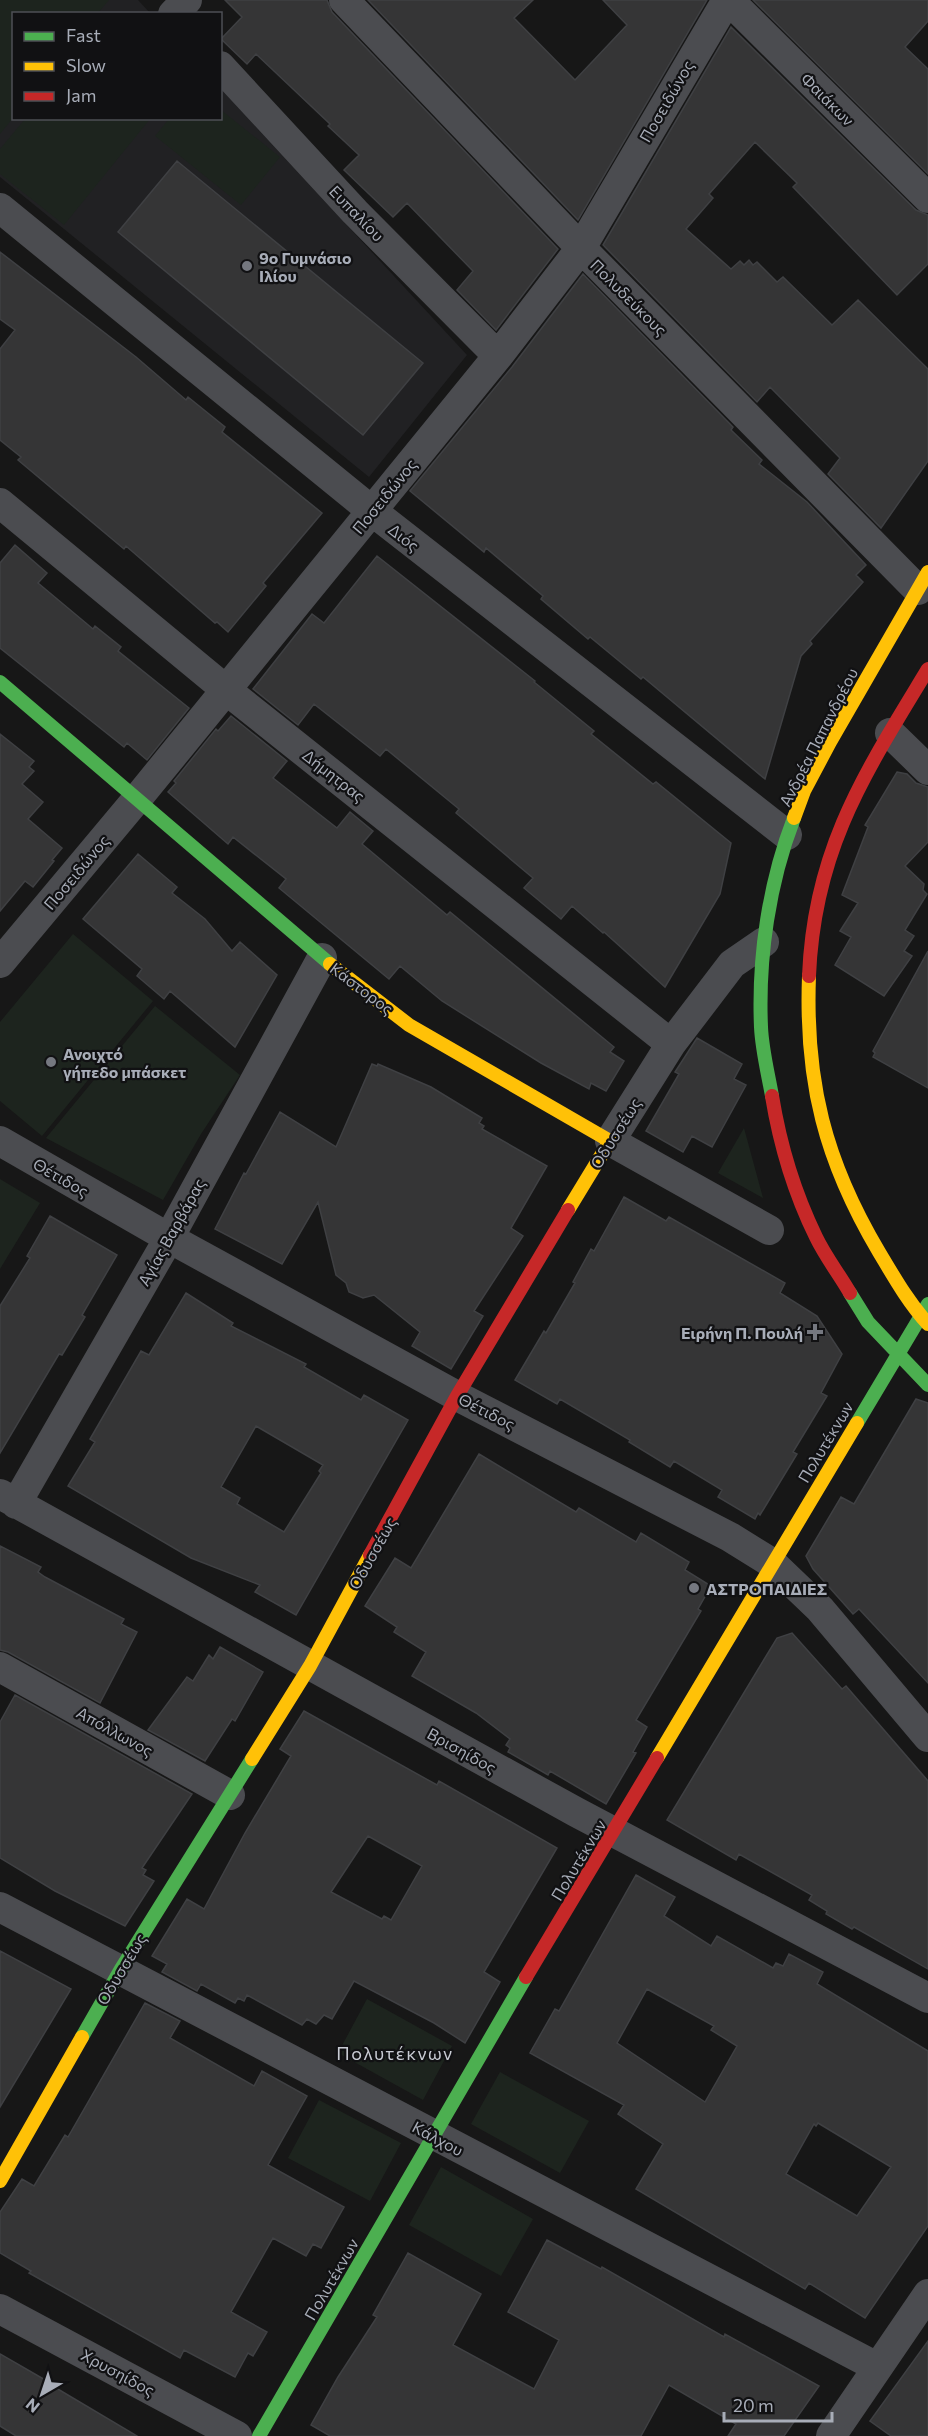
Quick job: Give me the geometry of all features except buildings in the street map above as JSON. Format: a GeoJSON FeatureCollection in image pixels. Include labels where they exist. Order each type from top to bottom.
{"type":"FeatureCollection","features":[{"type":"Feature","properties":{"kind":"street"},"geometry":{"type":"LineString","coordinates":[[160,0],[170,12]]}},
{"type":"Feature","properties":{"kind":"street"},"geometry":{"type":"LineString","coordinates":[[174,12],[187,0]]}},
{"type":"Feature","properties":{"kind":"street","name":"Πολυδεύκους"},"geometry":{"type":"LineString","coordinates":[[344,0],[581,248],[923,581]]}},
{"type":"Feature","properties":{"kind":"street","name":"Ποσειδώνος"},"geometry":{"type":"LineString","coordinates":[[0,963],[137,799],[498,356],[581,248],[728,0]]}},
{"type":"Feature","properties":{"kind":"street","name":"Φαιάκων"},"geometry":{"type":"LineString","coordinates":[[728,0],[928,198]]}},
{"type":"Feature","properties":{"kind":"street","name":"Ευπαλίου"},"geometry":{"type":"LineString","coordinates":[[222,68],[355,212],[498,356]]}},
{"type":"Feature","properties":{"kind":"street","name":"Διός"},"geometry":{"type":"LineString","coordinates":[[0,208],[372,511],[787,835]]}},
{"type":"Feature","properties":{"kind":"street","name":"Δήμητρας"},"geometry":{"type":"LineString","coordinates":[[0,503],[225,689],[670,1044]]}},
{"type":"Feature","properties":{"kind":"street","name":"Ανδρέα Παπανδρέου"},"geometry":{"type":"LineString","coordinates":[[923,581],[830,742],[804,791],[787,835],[772,892],[764,942],[761,1028],[779,1138],[796,1192],[817,1239],[868,1322],[928,1385]]}},
{"type":"Feature","properties":{"kind":"street"},"geometry":{"type":"LineString","coordinates":[[924,1320],[897,1284],[865,1229],[841,1178],[821,1120],[813,1066],[810,945],[825,870],[852,800],[928,669]]}},
{"type":"Feature","properties":{"kind":"street","name":"Κάστορος"},"geometry":{"type":"LineString","coordinates":[[0,682],[322,958],[410,1025],[769,1230]]}},
{"type":"Feature","properties":{"kind":"street"},"geometry":{"type":"LineString","coordinates":[[890,733],[928,770]]}},
{"type":"Feature","properties":{"kind":"street","name":"Οδυσσέως"},"geometry":{"type":"LineString","coordinates":[[0,2181],[121,1969],[310,1666],[457,1396],[610,1141],[670,1044],[732,964],[764,942]]}},
{"type":"Feature","properties":{"kind":"street","name":"Αγίας Βαρβάρας"},"geometry":{"type":"LineString","coordinates":[[8,1499],[169,1238],[322,958]]}},
{"type":"Feature","properties":{"kind":"street","name":"Θέτιδος"},"geometry":{"type":"LineString","coordinates":[[0,1142],[169,1238],[457,1396],[730,1537],[772,1563],[820,1609],[928,1737]]}},
{"type":"Feature","properties":{"kind":"street","name":"Πολυτέκνων"},"geometry":{"type":"LineString","coordinates":[[259,2436],[433,2136],[772,1563],[897,1354],[924,1320],[928,1304]]}},
{"type":"Feature","properties":{"kind":"street","name":"Βρισηίδος"},"geometry":{"type":"LineString","coordinates":[[8,1499],[614,1832],[928,1998]]}},
{"type":"Feature","properties":{"kind":"street","name":"Απόλλωνος"},"geometry":{"type":"LineString","coordinates":[[0,1667],[230,1795]]}},
{"type":"Feature","properties":{"kind":"street","name":"Κάλχου"},"geometry":{"type":"LineString","coordinates":[[0,1906],[433,2136],[877,2367]]}},
{"type":"Feature","properties":{"kind":"street"},"geometry":{"type":"LineString","coordinates":[[831,2436],[928,2294]]}},
{"type":"Feature","properties":{"kind":"street","name":"Χρυσηίδος"},"geometry":{"type":"LineString","coordinates":[[0,2309],[237,2436]]}},
{"type":"Feature","properties":{"kind":"shaded area","name":"9ο Γυμνάσιο Ιλίου"},"geometry":{"type":"Polygon","coordinates":[[[0,0],[138,0],[149,12],[12,12],[12,120],[222,120],[222,90],[467,355],[369,477],[0,177],[0,0]]]}},
{"type":"Feature","properties":{"kind":"shaded area"},"geometry":{"type":"Polygon","coordinates":[[[0,0],[109,0],[99,12],[12,12],[12,119],[0,134],[0,0]]]}},
{"type":"Feature","properties":{"kind":"shaded area"},"geometry":{"type":"Polygon","coordinates":[[[222,111],[280,157],[241,205],[155,136],[168,120],[222,120],[222,111]]]}},
{"type":"Feature","properties":{"kind":"shaded area"},"geometry":{"type":"Polygon","coordinates":[[[24,120],[149,120],[64,225],[0,174],[0,149],[24,120]]]}},
{"type":"Feature","properties":{"kind":"shaded area","name":"Ανοιχτό γήπεδο μπάσκετ"},"geometry":{"type":"Polygon","coordinates":[[[73,934],[153,1001],[42,1136],[0,1101],[0,1022],[73,934]]]}},
{"type":"Feature","properties":{"kind":"shaded area"},"geometry":{"type":"Polygon","coordinates":[[[155,1006],[240,1075],[201,1134],[163,1200],[46,1138],[155,1006]]]}},
{"type":"Feature","properties":{"kind":"shaded area"},"geometry":{"type":"Polygon","coordinates":[[[744,1128],[763,1198],[718,1173],[744,1128]]]}},
{"type":"Feature","properties":{"kind":"shaded area"},"geometry":{"type":"Polygon","coordinates":[[[0,1179],[40,1203],[0,1269],[0,1179]]]}},
{"type":"Feature","properties":{"kind":"shaded area"},"geometry":{"type":"Polygon","coordinates":[[[367,1999],[452,2046],[423,2100],[338,2053],[367,1999]]]}},
{"type":"Feature","properties":{"kind":"shaded area"},"geometry":{"type":"Polygon","coordinates":[[[500,2072],[589,2121],[560,2173],[471,2124],[500,2072]]]}},
{"type":"Feature","properties":{"kind":"shaded area"},"geometry":{"type":"Polygon","coordinates":[[[319,2100],[401,2143],[370,2201],[288,2158],[319,2100]]]}},
{"type":"Feature","properties":{"kind":"shaded area"},"geometry":{"type":"Polygon","coordinates":[[[441,2167],[533,2219],[501,2276],[409,2225],[441,2167]]]}},
{"type":"Feature","properties":{"kind":"traffic: fast"},"geometry":{"type":"LineString","coordinates":[[0,682],[330,964]]}},
{"type":"Feature","properties":{"kind":"traffic: fast"},"geometry":{"type":"LineString","coordinates":[[772,1096],[762,1036],[761,974],[772,894],[794,818]]}},
{"type":"Feature","properties":{"kind":"traffic: fast"},"geometry":{"type":"LineString","coordinates":[[850,1293],[868,1322],[928,1385]]}},
{"type":"Feature","properties":{"kind":"traffic: fast"},"geometry":{"type":"LineString","coordinates":[[857,1423],[928,1304]]}},
{"type":"Feature","properties":{"kind":"traffic: fast"},"geometry":{"type":"LineString","coordinates":[[82,2037],[121,1969],[252,1759]]}},
{"type":"Feature","properties":{"kind":"traffic: fast"},"geometry":{"type":"LineString","coordinates":[[259,2436],[526,1977]]}},
{"type":"Feature","properties":{"kind":"traffic: slow"},"geometry":{"type":"LineString","coordinates":[[794,818],[804,791],[830,742],[928,572]]}},
{"type":"Feature","properties":{"kind":"traffic: slow"},"geometry":{"type":"LineString","coordinates":[[330,964],[409,1025],[610,1141],[568,1210]]}},
{"type":"Feature","properties":{"kind":"traffic: slow"},"geometry":{"type":"LineString","coordinates":[[809,976],[809,1015],[815,1086],[832,1153],[860,1218],[879,1252],[908,1298],[928,1324]]}},
{"type":"Feature","properties":{"kind":"traffic: slow"},"geometry":{"type":"LineString","coordinates":[[657,1758],[857,1423]]}},
{"type":"Feature","properties":{"kind":"traffic: slow"},"geometry":{"type":"LineString","coordinates":[[252,1759],[310,1666],[370,1555]]}},
{"type":"Feature","properties":{"kind":"traffic: slow"},"geometry":{"type":"LineString","coordinates":[[0,2181],[82,2037]]}},
{"type":"Feature","properties":{"kind":"traffic: jam"},"geometry":{"type":"LineString","coordinates":[[809,976],[813,931],[821,889],[832,850],[864,778],[928,669]]}},
{"type":"Feature","properties":{"kind":"traffic: jam"},"geometry":{"type":"LineString","coordinates":[[772,1096],[779,1132],[801,1203],[820,1244],[850,1293]]}},
{"type":"Feature","properties":{"kind":"traffic: jam"},"geometry":{"type":"LineString","coordinates":[[370,1555],[457,1396],[568,1210]]}},
{"type":"Feature","properties":{"kind":"traffic: jam"},"geometry":{"type":"LineString","coordinates":[[526,1977],[657,1758]]}},
{"type":"Feature","properties":{"kind":"place","name":"9ο Γυμνάσιο Ιλίου"},"geometry":{"type":"Point","coordinates":[247,266]}},
{"type":"Feature","properties":{"kind":"place","name":"Ανοιχτό γήπεδο μπάσκετ"},"geometry":{"type":"Point","coordinates":[51,1062]}},
{"type":"Feature","properties":{"kind":"place","name":"Ειρήνη Π. Πουλή"},"geometry":{"type":"Point","coordinates":[815,1332]}},
{"type":"Feature","properties":{"kind":"place","name":"ΑΣΤΡΟΠΑΙΔΙΕΣ"},"geometry":{"type":"Point","coordinates":[694,1588]}},
{"type":"Feature","properties":{"kind":"district","name":"Πολυτέκνων"},"geometry":{"type":"Point","coordinates":[395,2053]}}]}
